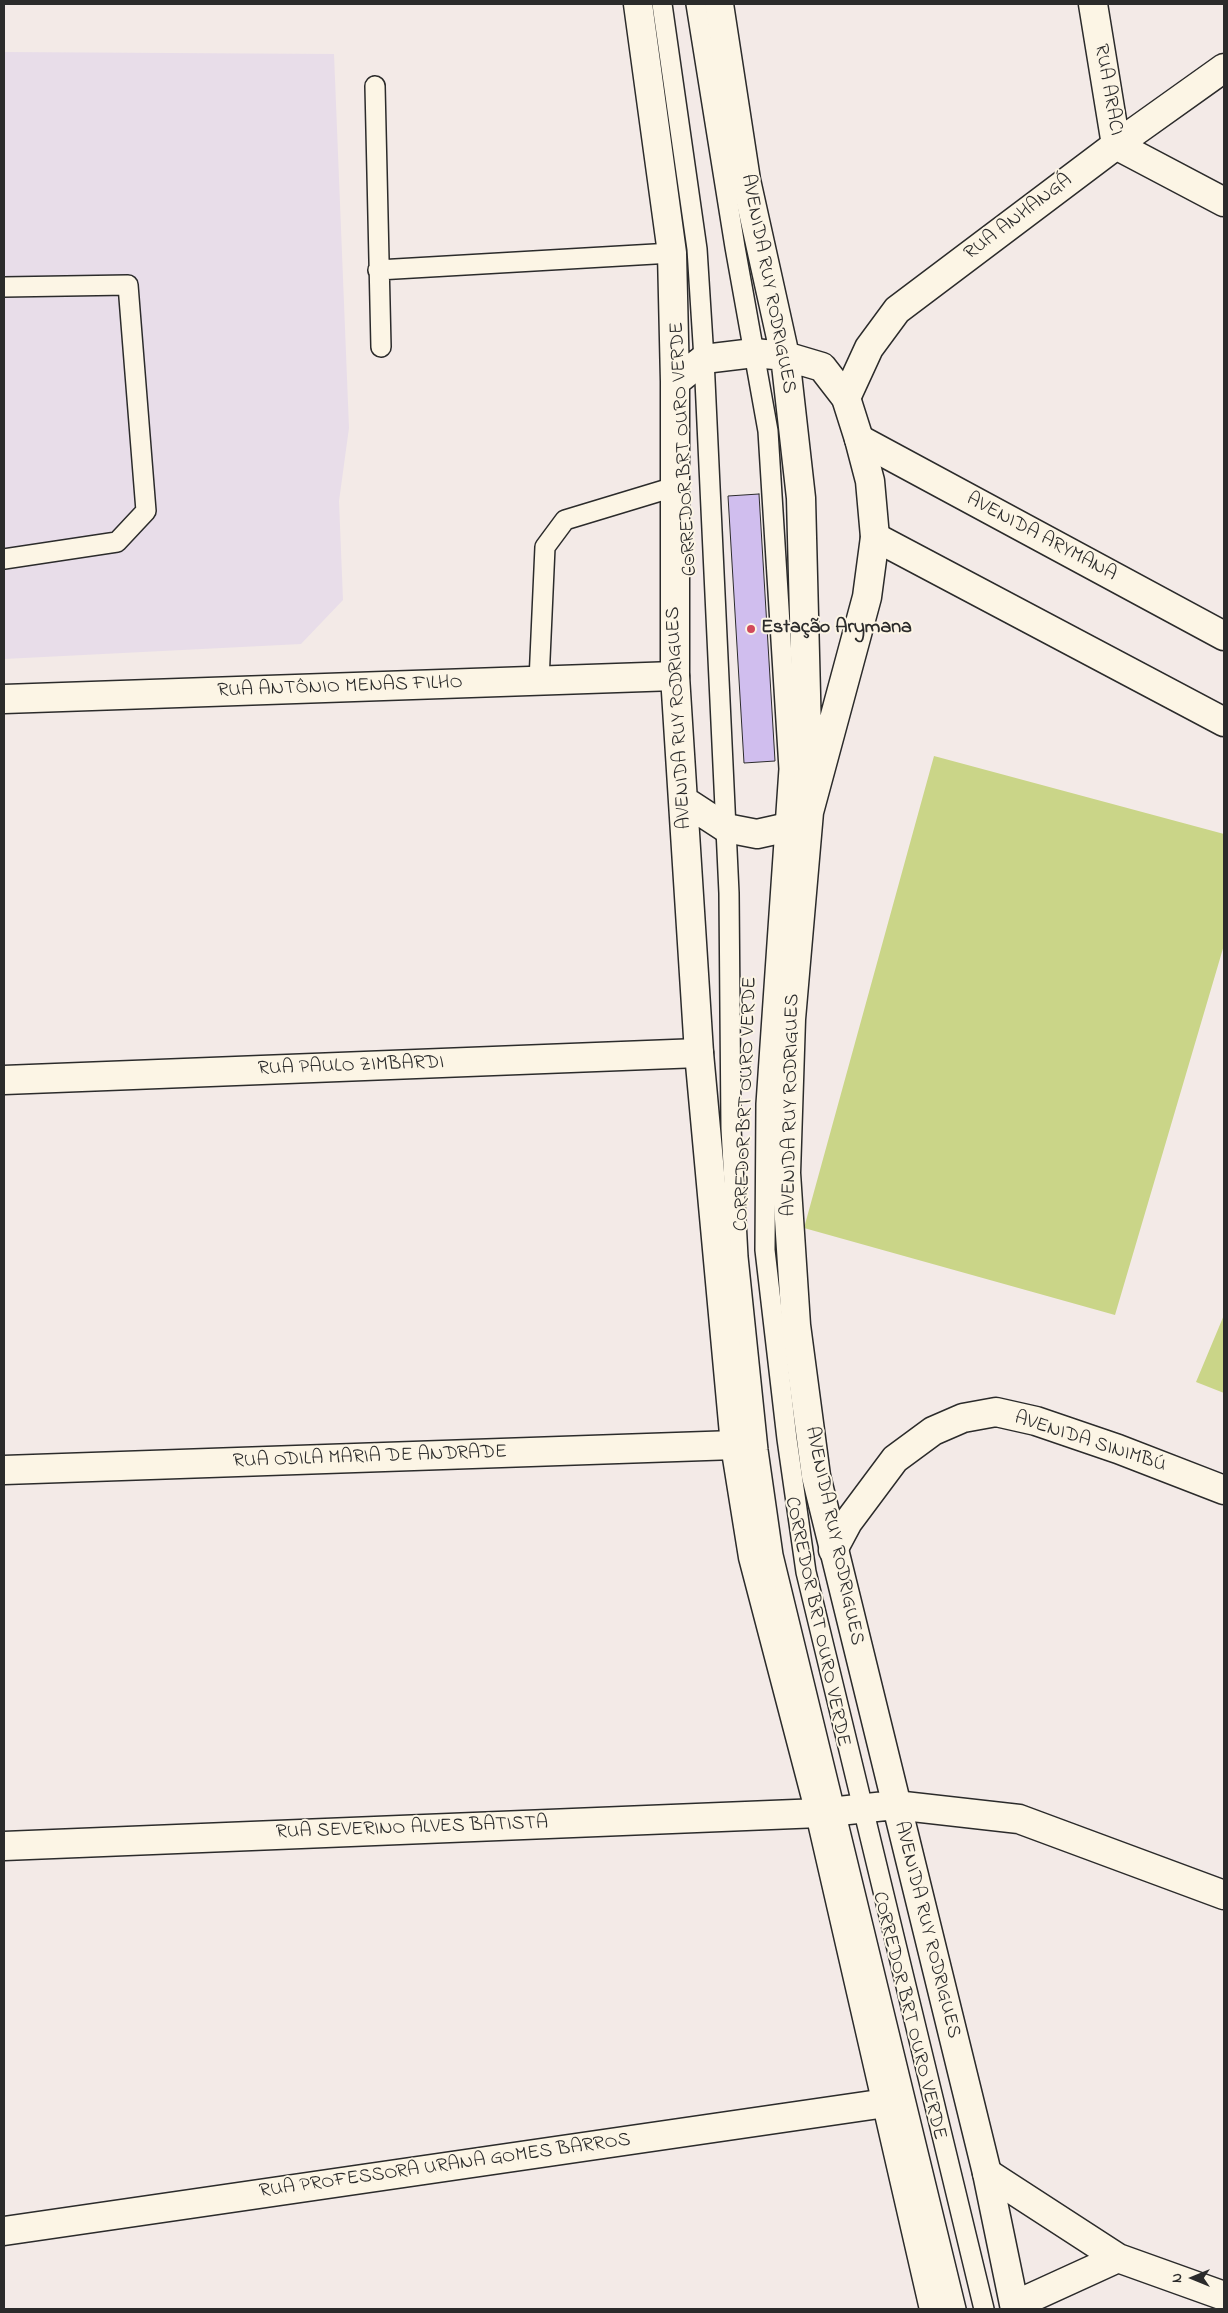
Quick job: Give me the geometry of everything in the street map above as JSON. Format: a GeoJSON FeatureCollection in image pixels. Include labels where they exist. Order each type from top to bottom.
{"type":"FeatureCollection","features":[{"type":"Feature","properties":{"kind":"main road","name":"AVENIDA RUY RODRIGUES"},"geometry":{"type":"LineString","coordinates":[[638,4],[672,253],[675,382],[675,676],[699,1053],[735,1445],[753,1557],[828,1812],[886,2103],[934,2309]]}},
{"type":"Feature","properties":{"kind":"main road","name":"AVENIDA RUY RODRIGUES"},"geometry":{"type":"LineString","coordinates":[[719,4],[746,180],[785,356],[800,498],[809,812],[791,1019],[786,1173],[796,1325],[816,1476],[895,1805],[987,2173],[1015,2307]]}},
{"type":"Feature","properties":{"kind":"main road","name":"RUA ARACI"},"geometry":{"type":"LineString","coordinates":[[1092,4],[1116,145],[1224,202]]}},
{"type":"Feature","properties":{"kind":"main road","name":"RUA ANHANGÁ"},"geometry":{"type":"LineString","coordinates":[[846,398],[869,348],[897,310],[1116,145],[1224,68]]}},
{"type":"Feature","properties":{"kind":"main road"},"geometry":{"type":"LineString","coordinates":[[675,382],[704,360],[754,353],[785,356],[822,367],[846,398],[859,439],[870,481],[875,537],[867,597],[809,812],[784,828],[757,834],[726,828],[683,800]]}},
{"type":"Feature","properties":{"kind":"main road","name":"AVENIDA ARYMANA"},"geometry":{"type":"LineString","coordinates":[[859,439],[1224,636]]}},
{"type":"Feature","properties":{"kind":"main road"},"geometry":{"type":"LineString","coordinates":[[875,537],[1224,722]]}},
{"type":"Feature","properties":{"kind":"main road","name":"RUA ANTÔNIO MENAS FILHO"},"geometry":{"type":"LineString","coordinates":[[4,699],[675,676]]}},
{"type":"Feature","properties":{"kind":"main road","name":"RUA PAULO ZIMBARDI"},"geometry":{"type":"LineString","coordinates":[[4,1080],[699,1053]]}},
{"type":"Feature","properties":{"kind":"main road","name":"AVENIDA SINIMBÚ"},"geometry":{"type":"LineString","coordinates":[[833,1550],[848,1522],[895,1459],[933,1431],[963,1418],[996,1412],[1036,1422],[1118,1449],[1224,1490]]}},
{"type":"Feature","properties":{"kind":"main road","name":"RUA ODILA MARIA DE ANDRADE"},"geometry":{"type":"LineString","coordinates":[[4,1470],[735,1445]]}},
{"type":"Feature","properties":{"kind":"main road","name":"RUA SEVERINO ALVES BATISTA"},"geometry":{"type":"LineString","coordinates":[[4,1846],[828,1812],[895,1805],[1019,1819],[1224,1895]]}},
{"type":"Feature","properties":{"kind":"main road","name":"RUA PROFESSORA URANA GOMES BARROS"},"geometry":{"type":"LineString","coordinates":[[4,2231],[886,2103]]}},
{"type":"Feature","properties":{"kind":"main road"},"geometry":{"type":"LineString","coordinates":[[987,2173],[1118,2258],[1224,2296]]}},
{"type":"Feature","properties":{"kind":"main road"},"geometry":{"type":"LineString","coordinates":[[1015,2307],[1118,2258]]}},
{"type":"Feature","properties":{"kind":"lane","name":"CORREDOR BRT OURO VERDE"},"geometry":{"type":"LineString","coordinates":[[662,4],[697,249],[726,828],[731,1128],[738,1257],[758,1450],[774,1555],[828,1812],[956,2309]]}},
{"type":"Feature","properties":{"kind":"lane","name":"CORREDOR BRT OURO VERDE"},"geometry":{"type":"LineString","coordinates":[[696,4],[768,431],[789,769],[766,1104],[765,1250],[787,1438],[806,1572],[984,2309]]}},
{"type":"Feature","properties":{"kind":"lane"},"geometry":{"type":"LineString","coordinates":[[375,86],[381,347]]}},
{"type":"Feature","properties":{"kind":"lane"},"geometry":{"type":"LineString","coordinates":[[378,270],[672,253]]}},
{"type":"Feature","properties":{"kind":"lane"},"geometry":{"type":"LineString","coordinates":[[4,287],[128,285],[146,512],[117,542],[4,559]]}},
{"type":"Feature","properties":{"kind":"lane"},"geometry":{"type":"LineString","coordinates":[[539,681],[545,548],[564,520],[674,487]]}},
{"type":"Feature","properties":{"kind":"shaded area"},"geometry":{"type":"Polygon","coordinates":[[[4,52],[334,54],[349,428],[339,501],[343,600],[301,644],[4,659],[4,52]]]}},
{"type":"Feature","properties":{"kind":"green space"},"geometry":{"type":"Polygon","coordinates":[[[934,756],[1224,834],[1224,945],[1115,1315],[804,1228],[934,756]]]}},
{"type":"Feature","properties":{"kind":"green space"},"geometry":{"type":"Polygon","coordinates":[[[1224,1315],[1224,1393],[1196,1382],[1224,1315]]]}},
{"type":"Feature","properties":{"kind":"building","name":"Estação Arymana"},"geometry":{"type":"Polygon","coordinates":[[[759,494],[775,761],[744,763],[728,496],[759,494]]]}},
{"type":"Feature","properties":{"kind":"place","name":"Estação Arymana"},"geometry":{"type":"Point","coordinates":[751,629]}}]}
